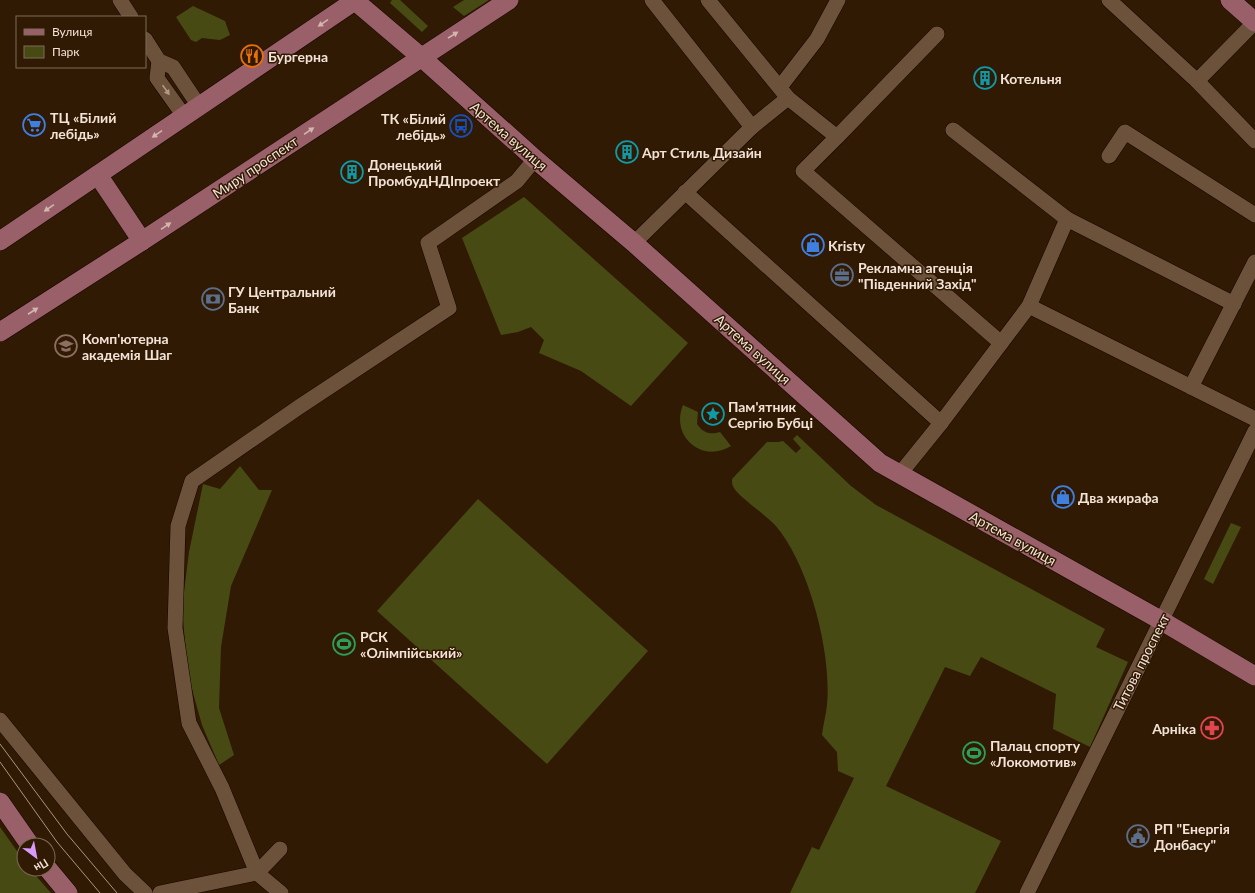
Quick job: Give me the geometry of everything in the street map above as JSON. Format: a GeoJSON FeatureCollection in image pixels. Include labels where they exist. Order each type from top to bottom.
{"type":"FeatureCollection","features":[{"type":"Feature","properties":{"kind":"main road","name":"Артема вулиця"},"geometry":{"type":"LineString","coordinates":[[355,0],[535,159],[634,243],[880,463],[1162,621],[1255,676]]}},
{"type":"Feature","properties":{"kind":"main road"},"geometry":{"type":"LineString","coordinates":[[0,241],[355,0]]}},
{"type":"Feature","properties":{"kind":"main road","name":"Миру проспект"},"geometry":{"type":"LineString","coordinates":[[0,332],[142,241],[509,0]]}},
{"type":"Feature","properties":{"kind":"main road"},"geometry":{"type":"LineString","coordinates":[[1230,0],[1255,22]]}},
{"type":"Feature","properties":{"kind":"main road"},"geometry":{"type":"LineString","coordinates":[[98,175],[142,241]]}},
{"type":"Feature","properties":{"kind":"main road"},"geometry":{"type":"LineString","coordinates":[[0,802],[24,837]]}},
{"type":"Feature","properties":{"kind":"main road"},"geometry":{"type":"LineString","coordinates":[[55,877],[68,893]]}},
{"type":"Feature","properties":{"kind":"street"},"geometry":{"type":"LineString","coordinates":[[120,0],[130,16]]}},
{"type":"Feature","properties":{"kind":"street"},"geometry":{"type":"LineString","coordinates":[[652,0],[752,127]]}},
{"type":"Feature","properties":{"kind":"street"},"geometry":{"type":"LineString","coordinates":[[708,0],[784,92],[837,137]]}},
{"type":"Feature","properties":{"kind":"street"},"geometry":{"type":"LineString","coordinates":[[634,243],[752,127],[784,92],[817,39],[838,0]]}},
{"type":"Feature","properties":{"kind":"street"},"geometry":{"type":"LineString","coordinates":[[1109,0],[1197,81],[1255,141]]}},
{"type":"Feature","properties":{"kind":"street"},"geometry":{"type":"LineString","coordinates":[[1197,81],[1255,22]]}},
{"type":"Feature","properties":{"kind":"street"},"geometry":{"type":"LineString","coordinates":[[937,34],[803,171],[1001,342]]}},
{"type":"Feature","properties":{"kind":"street"},"geometry":{"type":"LineString","coordinates":[[146,41],[159,61],[173,67],[191,111]]}},
{"type":"Feature","properties":{"kind":"street"},"geometry":{"type":"LineString","coordinates":[[954,130],[1067,219],[1234,304]]}},
{"type":"Feature","properties":{"kind":"street"},"geometry":{"type":"LineString","coordinates":[[1109,156],[1125,132],[1255,215]]}},
{"type":"Feature","properties":{"kind":"street"},"geometry":{"type":"LineString","coordinates":[[282,893],[257,873],[222,788],[189,723],[175,628],[178,526],[192,481],[299,407],[449,308],[428,243],[517,181],[535,159]]}},
{"type":"Feature","properties":{"kind":"street"},"geometry":{"type":"LineString","coordinates":[[685,192],[942,423]]}},
{"type":"Feature","properties":{"kind":"street"},"geometry":{"type":"LineString","coordinates":[[899,475],[942,423],[1029,306],[1067,219]]}},
{"type":"Feature","properties":{"kind":"street"},"geometry":{"type":"LineString","coordinates":[[1191,387],[1255,262]]}},
{"type":"Feature","properties":{"kind":"street"},"geometry":{"type":"LineString","coordinates":[[1029,306],[1255,418]]}},
{"type":"Feature","properties":{"kind":"street","name":"Титова проспект"},"geometry":{"type":"LineString","coordinates":[[1027,893],[1255,431]]}},
{"type":"Feature","properties":{"kind":"street"},"geometry":{"type":"LineString","coordinates":[[0,720],[125,874],[145,893]]}},
{"type":"Feature","properties":{"kind":"street"},"geometry":{"type":"LineString","coordinates":[[160,893],[257,873],[280,849]]}},
{"type":"Feature","properties":{"kind":"green space"},"geometry":{"type":"Polygon","coordinates":[[[392,0],[400,0],[428,26],[422,32],[390,3],[392,0]]]}},
{"type":"Feature","properties":{"kind":"green space"},"geometry":{"type":"Polygon","coordinates":[[[464,0],[489,0],[464,16],[453,7],[464,0]]]}},
{"type":"Feature","properties":{"kind":"green space"},"geometry":{"type":"Polygon","coordinates":[[[193,6],[225,21],[230,35],[220,40],[202,38],[196,42],[191,40],[176,17],[193,6]]]}},
{"type":"Feature","properties":{"kind":"green space"},"geometry":{"type":"Polygon","coordinates":[[[524,197],[688,343],[631,406],[581,371],[539,353],[544,340],[531,327],[518,332],[501,335],[462,238],[524,197]]]}},
{"type":"Feature","properties":{"kind":"green space"},"geometry":{"type":"Polygon","coordinates":[[[683,405],[698,412],[697,424],[704,431],[710,433],[720,432],[731,446],[720,451],[709,452],[691,444],[681,427],[680,416],[683,405]]]}},
{"type":"Feature","properties":{"kind":"green space"},"geometry":{"type":"Polygon","coordinates":[[[797,435],[851,486],[876,505],[1105,629],[1096,647],[1128,662],[1090,747],[1053,729],[1056,694],[981,657],[970,676],[945,667],[886,786],[1001,841],[975,893],[790,893],[812,847],[819,850],[854,778],[838,771],[837,752],[822,735],[827,705],[828,684],[826,660],[816,610],[808,585],[787,542],[775,525],[737,492],[732,484],[732,479],[767,442],[783,441],[796,453],[801,448],[793,439],[797,435]]]}},
{"type":"Feature","properties":{"kind":"green space"},"geometry":{"type":"Polygon","coordinates":[[[240,466],[259,490],[272,490],[231,586],[221,647],[219,708],[234,755],[219,765],[202,725],[188,675],[182,608],[189,552],[203,484],[220,489],[240,466]]]}},
{"type":"Feature","properties":{"kind":"green space"},"geometry":{"type":"Polygon","coordinates":[[[478,499],[648,651],[547,764],[377,611],[478,499]]]}},
{"type":"Feature","properties":{"kind":"green space"},"geometry":{"type":"Polygon","coordinates":[[[1231,523],[1241,527],[1213,584],[1204,579],[1231,523]]]}},
{"type":"Feature","properties":{"kind":"green space"},"geometry":{"type":"Polygon","coordinates":[[[0,827],[16,850],[16,877],[37,877],[51,893],[0,893],[0,827]]]}},
{"type":"Feature","properties":{"kind":"tram line"},"geometry":{"type":"LineString","coordinates":[[0,744],[67,834],[117,893]]}},
{"type":"Feature","properties":{"kind":"tram line"},"geometry":{"type":"LineString","coordinates":[[0,762],[57,842],[100,893]]}},
{"type":"Feature","properties":{"kind":"place","name":"Бургерна"},"geometry":{"type":"Point","coordinates":[252,56]}},
{"type":"Feature","properties":{"kind":"place","name":"Котельня"},"geometry":{"type":"Point","coordinates":[985,78]}},
{"type":"Feature","properties":{"kind":"place","name":"ТЦ «Білий лебідь»"},"geometry":{"type":"Point","coordinates":[34,125]}},
{"type":"Feature","properties":{"kind":"place","name":"ТК «Білий лебідь»"},"geometry":{"type":"Point","coordinates":[461,126]}},
{"type":"Feature","properties":{"kind":"place","name":"Арт Стиль Дизайн"},"geometry":{"type":"Point","coordinates":[627,152]}},
{"type":"Feature","properties":{"kind":"place","name":"Донецький ПромбудНДІпроект"},"geometry":{"type":"Point","coordinates":[352,172]}},
{"type":"Feature","properties":{"kind":"place","name":"Kristy"},"geometry":{"type":"Point","coordinates":[813,245]}},
{"type":"Feature","properties":{"kind":"place","name":"Рекламна агенція \"Південний Захід\""},"geometry":{"type":"Point","coordinates":[842,275]}},
{"type":"Feature","properties":{"kind":"place","name":"ГУ Центральний Банк"},"geometry":{"type":"Point","coordinates":[213,299]}},
{"type":"Feature","properties":{"kind":"place","name":"Комп'ютерна академія Шаг"},"geometry":{"type":"Point","coordinates":[66,346]}},
{"type":"Feature","properties":{"kind":"place","name":"Пам'ятник Сергію Бубці"},"geometry":{"type":"Point","coordinates":[713,414]}},
{"type":"Feature","properties":{"kind":"place","name":"Два жирафа"},"geometry":{"type":"Point","coordinates":[1063,497]}},
{"type":"Feature","properties":{"kind":"place","name":"РСК «Олімпійський»"},"geometry":{"type":"Point","coordinates":[344,644]}},
{"type":"Feature","properties":{"kind":"place","name":"Арніка"},"geometry":{"type":"Point","coordinates":[1212,728]}},
{"type":"Feature","properties":{"kind":"place","name":"Палац спорту «Локомотив»"},"geometry":{"type":"Point","coordinates":[974,753]}},
{"type":"Feature","properties":{"kind":"place","name":"РП \"Енергія Донбасу\""},"geometry":{"type":"Point","coordinates":[1138,836]}}]}
